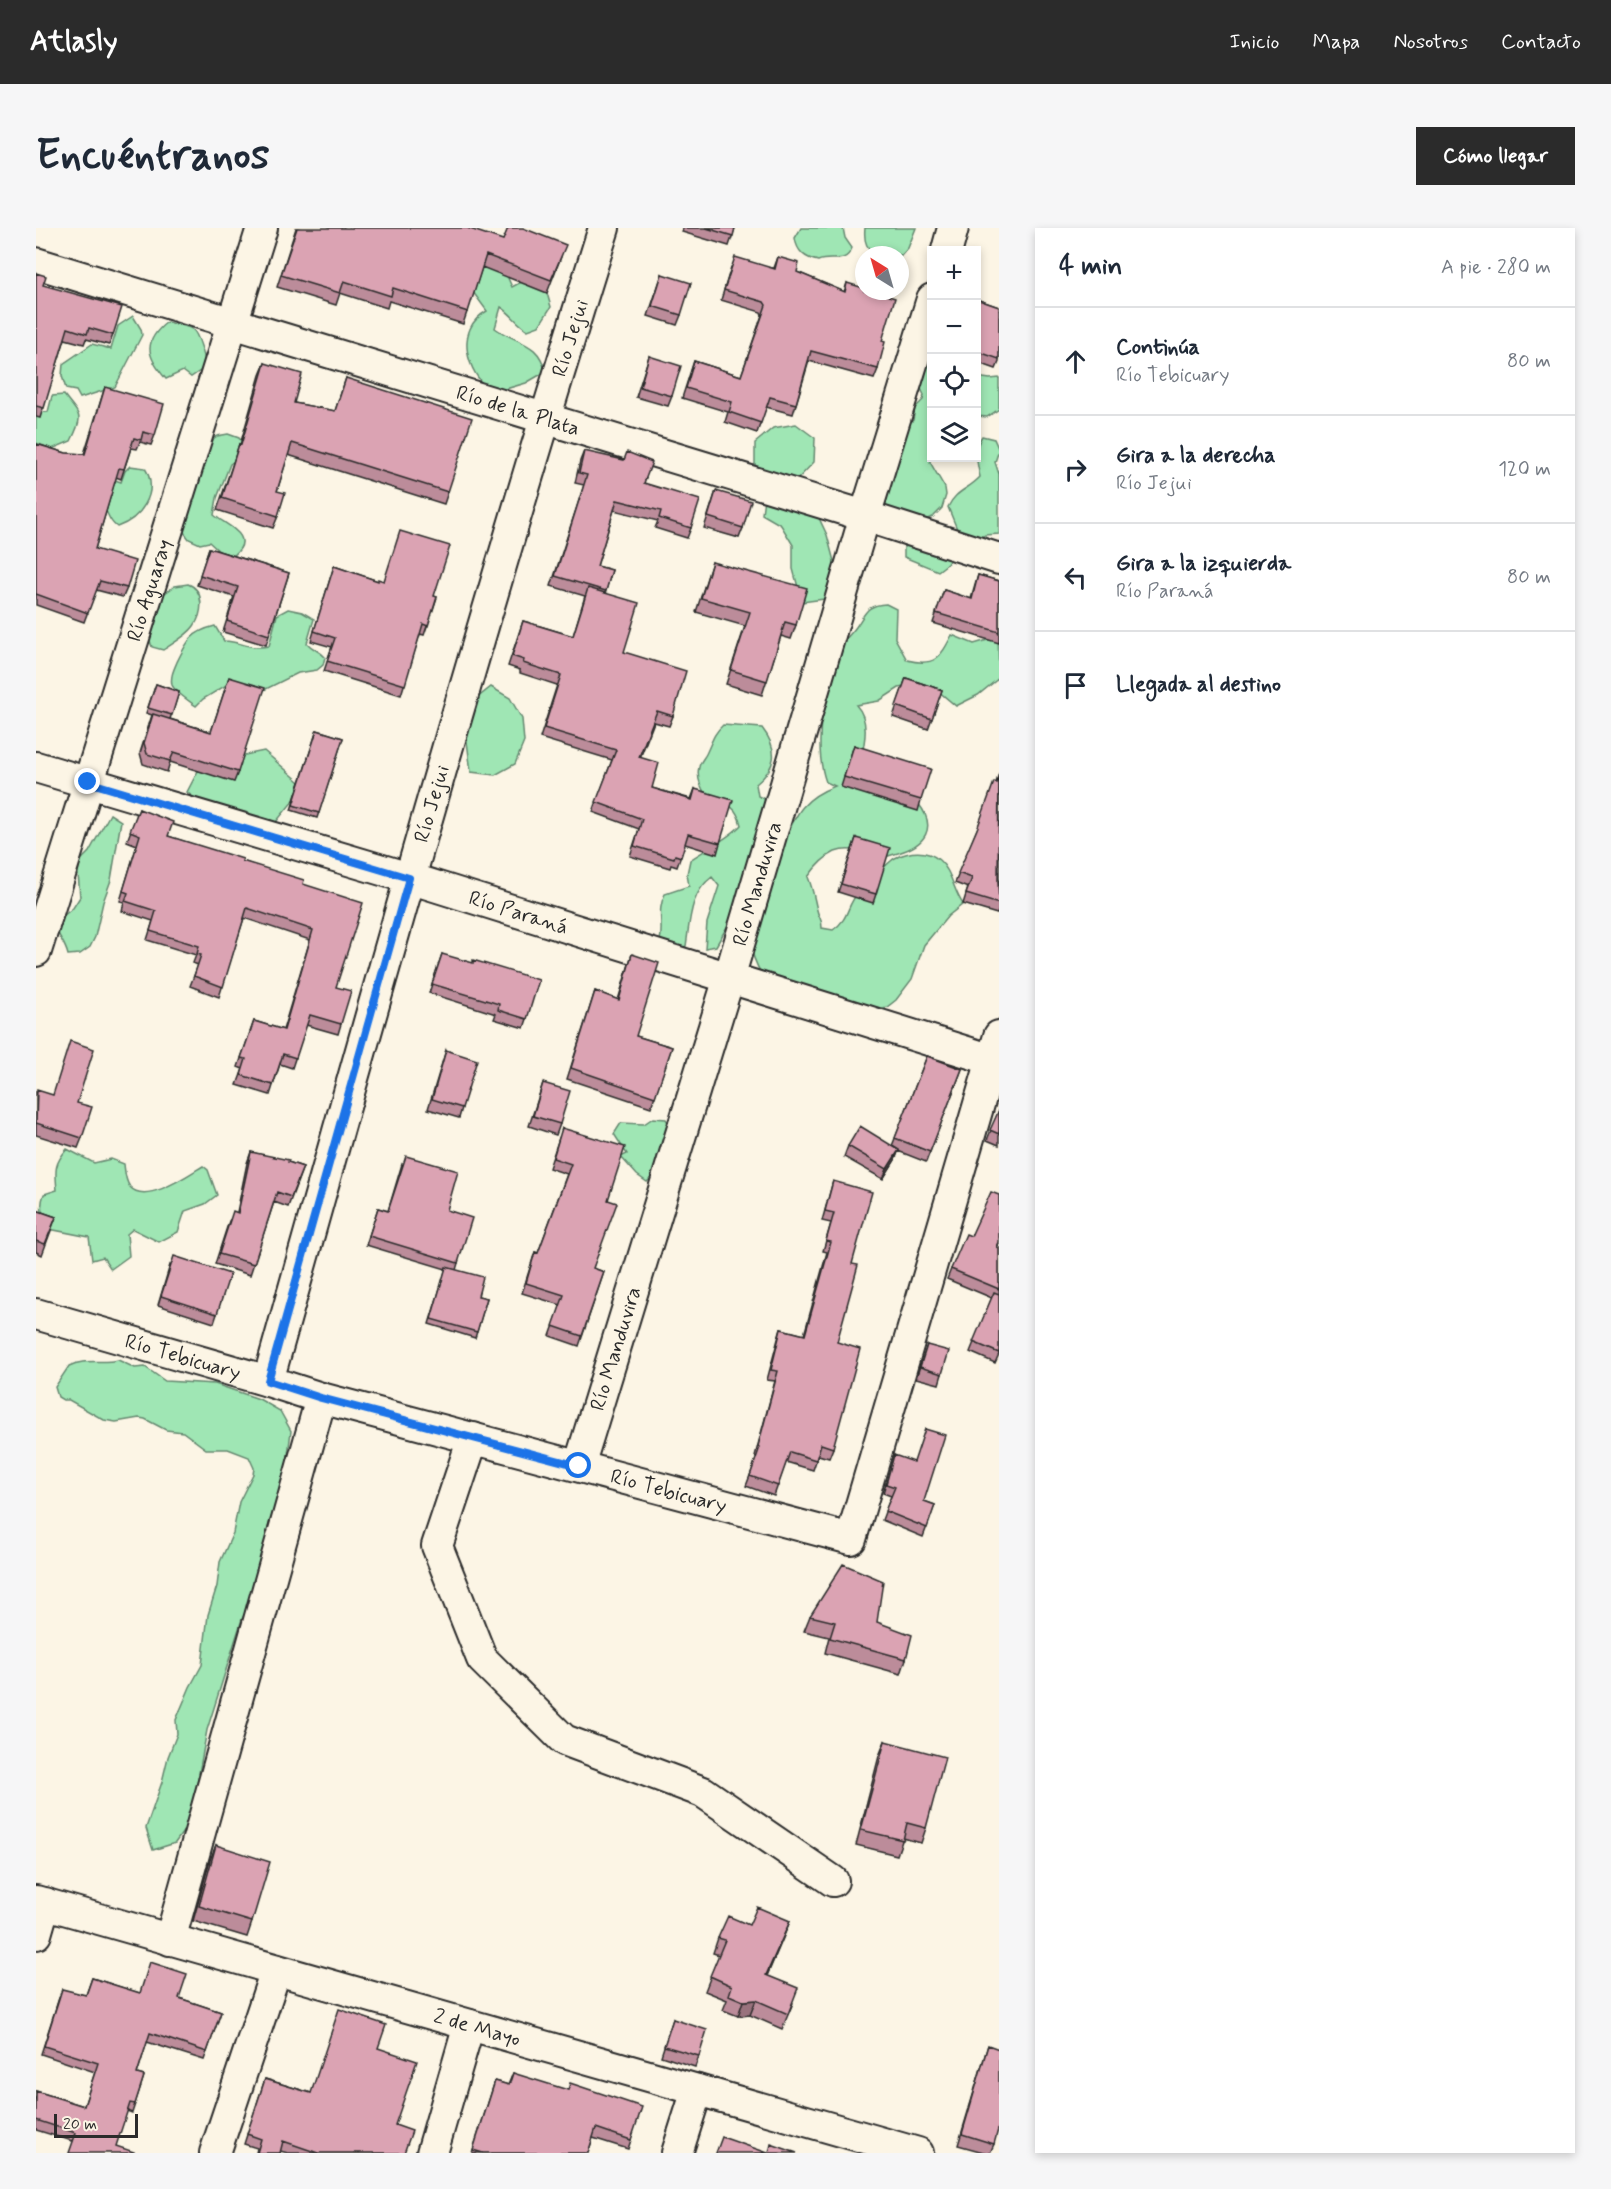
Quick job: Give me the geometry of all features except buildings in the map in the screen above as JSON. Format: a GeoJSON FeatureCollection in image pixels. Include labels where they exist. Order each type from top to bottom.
{"type":"FeatureCollection","features":[{"type":"Feature","properties":{"kind":"street","name":"Río Aguaray"},"geometry":{"type":"LineString","coordinates":[[36,951],[262,228]]}},
{"type":"Feature","properties":{"kind":"street","name":"Río Jejui"},"geometry":{"type":"LineString","coordinates":[[268,1381],[409,878],[544,419],[604,228]]}},
{"type":"Feature","properties":{"kind":"street"},"geometry":{"type":"LineString","coordinates":[[947,246],[954,228]]}},
{"type":"Feature","properties":{"kind":"street","name":"Río de la Plata"},"geometry":{"type":"LineString","coordinates":[[36,263],[999,559]]}},
{"type":"Feature","properties":{"kind":"street","name":"Río Manduvira"},"geometry":{"type":"LineString","coordinates":[[579,1466],[729,978],[865,516],[932,300]]}},
{"type":"Feature","properties":{"kind":"street","name":"Río Paraná"},"geometry":{"type":"LineString","coordinates":[[36,767],[409,878],[729,978],[997,1053]]}},
{"type":"Feature","properties":{"kind":"street","name":"Río Tebicuary"},"geometry":{"type":"LineString","coordinates":[[36,1314],[321,1398],[851,1539],[997,1053]]}},
{"type":"Feature","properties":{"kind":"street"},"geometry":{"type":"LineString","coordinates":[[170,1940],[321,1398]]}},
{"type":"Feature","properties":{"kind":"street"},"geometry":{"type":"LineString","coordinates":[[473,1438],[437,1546],[482,1659],[564,1740],[703,1792],[832,1881]]}},
{"type":"Feature","properties":{"kind":"street"},"geometry":{"type":"LineString","coordinates":[[36,1934],[40,1902]]}},
{"type":"Feature","properties":{"kind":"street","name":"2 de Mayo"},"geometry":{"type":"LineString","coordinates":[[40,1902],[698,2090],[878,2147],[918,2153]]}},
{"type":"Feature","properties":{"kind":"street"},"geometry":{"type":"LineString","coordinates":[[215,2153],[276,1970]]}},
{"type":"Feature","properties":{"kind":"street"},"geometry":{"type":"LineString","coordinates":[[432,2153],[470,2025]]}},
{"type":"Feature","properties":{"kind":"street"},"geometry":{"type":"LineString","coordinates":[[677,2153],[698,2090]]}},
{"type":"Feature","properties":{"kind":"green space"},"geometry":{"type":"Polygon","coordinates":[[[801,228],[843,228],[845,238],[852,248],[846,257],[842,258],[818,261],[809,258],[802,254],[796,243],[795,238],[801,228]]]}},
{"type":"Feature","properties":{"kind":"green space"},"geometry":{"type":"Polygon","coordinates":[[[865,228],[916,228],[909,246],[867,246],[865,228]]]}},
{"type":"Feature","properties":{"kind":"green space"},"geometry":{"type":"Polygon","coordinates":[[[477,259],[507,276],[512,287],[527,279],[547,293],[551,307],[539,326],[528,330],[501,307],[495,328],[533,349],[543,362],[545,372],[526,383],[492,393],[476,374],[467,351],[470,328],[487,311],[473,292],[477,259]]]}},
{"type":"Feature","properties":{"kind":"green space"},"geometry":{"type":"Polygon","coordinates":[[[133,316],[142,335],[115,387],[80,398],[76,391],[66,389],[62,376],[63,364],[92,344],[111,349],[118,326],[133,316]]]}},
{"type":"Feature","properties":{"kind":"green space"},"geometry":{"type":"Polygon","coordinates":[[[167,322],[192,329],[197,336],[206,367],[191,377],[183,371],[166,379],[151,357],[151,343],[154,336],[167,322]]]}},
{"type":"Feature","properties":{"kind":"green space"},"geometry":{"type":"Polygon","coordinates":[[[927,358],[927,462],[930,462],[945,488],[946,495],[942,508],[933,517],[927,519],[914,516],[887,526],[868,460],[913,420],[915,408],[923,400],[924,395],[916,378],[927,358]]]}},
{"type":"Feature","properties":{"kind":"green space"},"geometry":{"type":"Polygon","coordinates":[[[981,378],[999,378],[999,409],[987,417],[981,416],[981,378]]]}},
{"type":"Feature","properties":{"kind":"green space"},"geometry":{"type":"Polygon","coordinates":[[[64,395],[79,416],[78,426],[71,441],[52,449],[36,443],[36,413],[48,412],[52,396],[64,395]]]}},
{"type":"Feature","properties":{"kind":"green space"},"geometry":{"type":"Polygon","coordinates":[[[796,424],[815,438],[814,462],[794,483],[817,514],[827,535],[839,580],[824,599],[802,602],[793,569],[793,545],[781,525],[762,514],[765,490],[755,468],[755,443],[773,428],[796,424]]]}},
{"type":"Feature","properties":{"kind":"green space"},"geometry":{"type":"Polygon","coordinates":[[[228,434],[239,438],[244,444],[242,456],[230,464],[217,498],[214,515],[241,537],[240,549],[233,556],[220,552],[209,542],[200,544],[189,539],[181,528],[206,443],[217,436],[228,434]]]}},
{"type":"Feature","properties":{"kind":"green space"},"geometry":{"type":"Polygon","coordinates":[[[981,438],[994,439],[999,450],[995,462],[999,474],[999,534],[985,535],[954,553],[947,564],[938,571],[904,557],[904,544],[954,541],[957,529],[948,507],[958,493],[980,477],[977,462],[981,462],[981,438]]]}},
{"type":"Feature","properties":{"kind":"green space"},"geometry":{"type":"Polygon","coordinates":[[[130,466],[145,468],[149,477],[149,496],[133,518],[117,527],[110,520],[103,506],[109,478],[121,482],[125,471],[130,466]]]}},
{"type":"Feature","properties":{"kind":"green space"},"geometry":{"type":"Polygon","coordinates":[[[188,584],[194,587],[200,596],[201,609],[197,621],[184,636],[163,650],[152,647],[149,638],[158,598],[175,586],[188,584]]]}},
{"type":"Feature","properties":{"kind":"green space"},"geometry":{"type":"Polygon","coordinates":[[[886,604],[896,609],[895,638],[907,660],[924,662],[936,659],[952,635],[974,644],[998,637],[999,678],[978,695],[956,706],[938,691],[914,685],[899,688],[879,701],[856,705],[864,720],[865,729],[858,774],[918,803],[924,812],[928,828],[926,834],[915,845],[885,857],[849,850],[835,852],[820,863],[808,877],[822,928],[833,930],[842,921],[861,890],[893,860],[906,854],[918,852],[929,854],[939,860],[947,870],[963,904],[948,916],[924,945],[912,979],[896,1000],[887,1007],[874,1009],[766,981],[752,953],[742,901],[716,946],[705,948],[707,923],[719,886],[712,877],[705,883],[695,899],[686,946],[676,952],[660,941],[661,906],[665,894],[689,886],[687,874],[690,860],[723,840],[741,825],[730,806],[708,799],[700,784],[698,771],[715,735],[723,725],[762,728],[767,736],[773,751],[772,765],[756,784],[758,796],[769,801],[782,845],[791,825],[807,802],[835,786],[826,782],[820,750],[822,713],[829,676],[841,646],[865,614],[874,606],[886,604]]]}},
{"type":"Feature","properties":{"kind":"green space"},"geometry":{"type":"Polygon","coordinates":[[[288,609],[302,612],[314,619],[307,643],[325,657],[323,665],[317,670],[298,673],[258,693],[228,684],[203,699],[196,706],[174,688],[172,679],[175,667],[187,643],[195,634],[215,626],[224,641],[257,647],[269,646],[277,615],[288,609]]]}},
{"type":"Feature","properties":{"kind":"green space"},"geometry":{"type":"Polygon","coordinates":[[[491,687],[510,698],[522,719],[524,742],[515,764],[495,775],[471,772],[465,726],[472,702],[491,687]]]}},
{"type":"Feature","properties":{"kind":"green space"},"geometry":{"type":"Polygon","coordinates":[[[264,751],[300,782],[294,800],[276,822],[252,815],[205,807],[187,792],[198,771],[220,769],[240,756],[264,751]]]}},
{"type":"Feature","properties":{"kind":"green space"},"geometry":{"type":"Polygon","coordinates":[[[110,814],[121,821],[111,880],[95,937],[90,947],[80,954],[68,955],[54,923],[73,908],[80,897],[78,873],[80,861],[89,852],[110,814]]]}},
{"type":"Feature","properties":{"kind":"green space"},"geometry":{"type":"Polygon","coordinates":[[[653,1118],[666,1119],[672,1129],[655,1174],[647,1182],[637,1175],[621,1157],[627,1154],[614,1134],[621,1123],[644,1124],[653,1118]]]}},
{"type":"Feature","properties":{"kind":"green space"},"geometry":{"type":"Polygon","coordinates":[[[67,1149],[94,1163],[111,1159],[124,1164],[127,1182],[137,1192],[146,1193],[167,1187],[203,1166],[208,1170],[217,1195],[205,1204],[185,1211],[178,1232],[159,1242],[133,1229],[127,1234],[129,1256],[111,1269],[103,1257],[92,1260],[89,1237],[49,1229],[42,1212],[44,1194],[57,1190],[56,1168],[67,1149]]]}},
{"type":"Feature","properties":{"kind":"green space"},"geometry":{"type":"Polygon","coordinates":[[[118,1360],[135,1368],[145,1367],[165,1381],[215,1384],[259,1399],[280,1411],[291,1431],[285,1479],[269,1524],[253,1597],[242,1619],[207,1730],[190,1822],[175,1843],[153,1850],[146,1828],[177,1734],[176,1720],[202,1665],[208,1615],[217,1586],[220,1562],[233,1533],[239,1502],[254,1468],[249,1457],[228,1449],[206,1449],[183,1432],[166,1430],[139,1418],[116,1422],[104,1420],[69,1400],[58,1397],[55,1387],[69,1366],[81,1362],[118,1360]]]}},
{"type":"Feature","properties":{"kind":"route"},"geometry":{"type":"LineString","coordinates":[[88,782],[409,878],[268,1381],[321,1398],[579,1466]]}}]}
